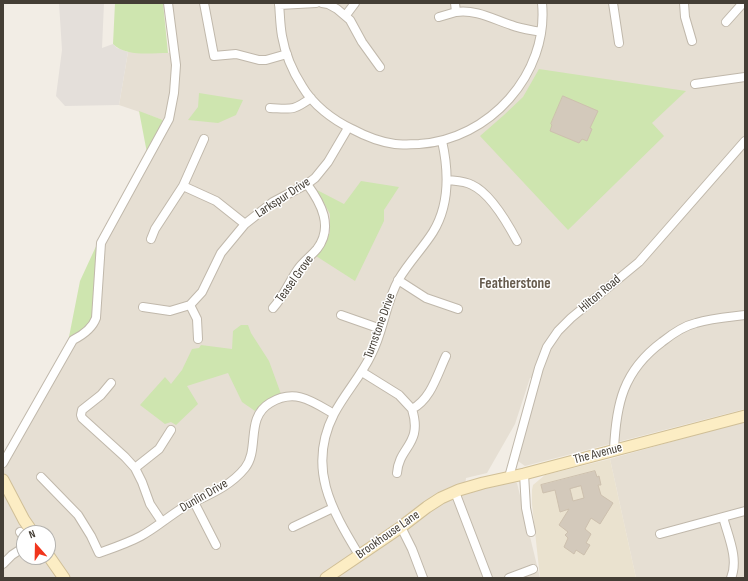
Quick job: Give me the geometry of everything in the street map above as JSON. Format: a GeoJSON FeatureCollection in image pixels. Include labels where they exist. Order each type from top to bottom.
{"type":"FeatureCollection","features":[{"type":"Feature","properties":{"kind":"street"},"geometry":{"type":"LineString","coordinates":[[3,463],[73,340],[84,334],[94,325],[96,318],[101,243],[169,119],[174,93],[176,65],[168,3]]}},
{"type":"Feature","properties":{"kind":"street"},"geometry":{"type":"LineString","coordinates":[[204,3],[214,56],[236,54],[259,60],[266,60],[287,54]]}},
{"type":"Feature","properties":{"kind":"street"},"geometry":{"type":"LineString","coordinates":[[316,3],[279,4],[282,35],[287,54],[302,86],[311,98],[327,114],[348,128],[373,139],[396,144],[426,144],[460,135],[478,126],[504,106],[519,87],[532,64],[542,32],[542,3]]}},
{"type":"Feature","properties":{"kind":"street"},"geometry":{"type":"LineString","coordinates":[[322,3],[328,4],[346,15],[362,42],[380,67]]}},
{"type":"Feature","properties":{"kind":"street"},"geometry":{"type":"LineString","coordinates":[[346,15],[355,3]]}},
{"type":"Feature","properties":{"kind":"street"},"geometry":{"type":"LineString","coordinates":[[456,3],[456,12]]}},
{"type":"Feature","properties":{"kind":"street"},"geometry":{"type":"LineString","coordinates":[[613,3],[619,43]]}},
{"type":"Feature","properties":{"kind":"street"},"geometry":{"type":"LineString","coordinates":[[684,3],[685,17],[692,41]]}},
{"type":"Feature","properties":{"kind":"street"},"geometry":{"type":"LineString","coordinates":[[726,22],[744,3]]}},
{"type":"Feature","properties":{"kind":"street"},"geometry":{"type":"LineString","coordinates":[[439,17],[456,12],[472,12],[512,26],[542,32]]}},
{"type":"Feature","properties":{"kind":"street"},"geometry":{"type":"LineString","coordinates":[[695,84],[745,77]]}},
{"type":"Feature","properties":{"kind":"street"},"geometry":{"type":"LineString","coordinates":[[270,108],[296,108],[311,98]]}},
{"type":"Feature","properties":{"kind":"street","name":"Larkspur Drive"},"geometry":{"type":"LineString","coordinates":[[190,305],[202,292],[221,253],[245,224],[273,202],[307,184],[315,178],[328,162],[348,128]]}},
{"type":"Feature","properties":{"kind":"street"},"geometry":{"type":"LineString","coordinates":[[151,238],[155,229],[183,186],[204,139]]}},
{"type":"Feature","properties":{"kind":"street","name":"Turnstone Drive"},"geometry":{"type":"LineString","coordinates":[[359,555],[343,529],[326,490],[322,463],[325,439],[334,414],[362,372],[374,349],[389,300],[398,280],[439,222],[444,203],[447,180],[445,154],[442,141]]}},
{"type":"Feature","properties":{"kind":"street","name":"Hilton Road"},"geometry":{"type":"LineString","coordinates":[[509,477],[541,362],[547,347],[553,338],[571,318],[639,262],[745,141]]}},
{"type":"Feature","properties":{"kind":"street"},"geometry":{"type":"LineString","coordinates":[[447,180],[471,184],[482,192],[503,216],[517,241]]}},
{"type":"Feature","properties":{"kind":"street","name":"Teasel Grove"},"geometry":{"type":"LineString","coordinates":[[273,308],[281,300],[299,267],[318,248],[322,240],[324,231],[322,208],[307,184]]}},
{"type":"Feature","properties":{"kind":"street"},"geometry":{"type":"LineString","coordinates":[[183,186],[216,201],[245,224]]}},
{"type":"Feature","properties":{"kind":"street"},"geometry":{"type":"LineString","coordinates":[[398,280],[426,298],[458,309]]}},
{"type":"Feature","properties":{"kind":"street"},"geometry":{"type":"LineString","coordinates":[[143,307],[170,311],[190,305],[197,319],[198,338]]}},
{"type":"Feature","properties":{"kind":"street"},"geometry":{"type":"LineString","coordinates":[[341,315],[381,329]]}},
{"type":"Feature","properties":{"kind":"street"},"geometry":{"type":"LineString","coordinates":[[614,450],[615,427],[621,396],[633,372],[644,356],[670,336],[697,322],[745,315]]}},
{"type":"Feature","properties":{"kind":"street"},"geometry":{"type":"LineString","coordinates":[[412,410],[425,400],[446,356]]}},
{"type":"Feature","properties":{"kind":"street"},"geometry":{"type":"LineString","coordinates":[[362,372],[399,395],[412,410],[415,428],[414,436],[412,442],[400,459],[397,466],[397,473]]}},
{"type":"Feature","properties":{"kind":"street"},"geometry":{"type":"LineString","coordinates":[[110,383],[101,395],[82,410],[82,418],[135,468],[150,504],[162,522]]}},
{"type":"Feature","properties":{"kind":"street","name":"Dunlin Drive"},"geometry":{"type":"LineString","coordinates":[[41,477],[78,515],[91,536],[99,553],[140,536],[176,512],[222,488],[239,474],[250,460],[254,425],[262,411],[270,403],[286,396],[301,397],[314,402],[334,414]]}},
{"type":"Feature","properties":{"kind":"street","name":"The Avenue"},"geometry":{"type":"LineString","coordinates":[[453,493],[483,483],[524,474],[745,416]]}},
{"type":"Feature","properties":{"kind":"street"},"geometry":{"type":"LineString","coordinates":[[135,468],[159,449],[171,430]]}},
{"type":"Feature","properties":{"kind":"street"},"geometry":{"type":"LineString","coordinates":[[524,474],[526,508],[531,532]]}},
{"type":"Feature","properties":{"kind":"street"},"geometry":{"type":"LineString","coordinates":[[3,480],[27,525]]}},
{"type":"Feature","properties":{"kind":"street"},"geometry":{"type":"LineString","coordinates":[[453,493],[488,578]]}},
{"type":"Feature","properties":{"kind":"street","name":"Brookhouse Lane"},"geometry":{"type":"LineString","coordinates":[[326,578],[402,527],[427,507],[453,493]]}},
{"type":"Feature","properties":{"kind":"street"},"geometry":{"type":"LineString","coordinates":[[194,502],[216,545]]}},
{"type":"Feature","properties":{"kind":"street"},"geometry":{"type":"LineString","coordinates":[[293,527],[333,508]]}},
{"type":"Feature","properties":{"kind":"street"},"geometry":{"type":"LineString","coordinates":[[660,534],[745,511]]}},
{"type":"Feature","properties":{"kind":"street"},"geometry":{"type":"LineString","coordinates":[[723,517],[734,560],[734,568],[731,578]]}},
{"type":"Feature","properties":{"kind":"street"},"geometry":{"type":"LineString","coordinates":[[402,527],[423,578]]}},
{"type":"Feature","properties":{"kind":"street"},"geometry":{"type":"LineString","coordinates":[[3,564],[16,552]]}},
{"type":"Feature","properties":{"kind":"street"},"geometry":{"type":"LineString","coordinates":[[50,565],[64,578]]}},
{"type":"Feature","properties":{"kind":"street"},"geometry":{"type":"LineString","coordinates":[[509,578],[533,569]]}},
{"type":"Feature","properties":{"kind":"shaded area"},"geometry":{"type":"Polygon","coordinates":[[[59,3],[104,3],[102,48],[113,44],[117,48],[128,52],[119,105],[65,106],[56,96],[62,50],[59,3]]]}},
{"type":"Feature","properties":{"kind":"shaded area"},"geometry":{"type":"Polygon","coordinates":[[[172,3],[745,3],[745,409],[525,466],[518,461],[540,378],[530,378],[515,424],[487,473],[466,478],[464,492],[511,481],[517,483],[540,578],[68,578],[56,560],[56,525],[33,525],[4,475],[3,470],[38,404],[76,343],[92,331],[99,323],[104,244],[172,123],[119,105],[128,52],[178,53],[172,3]]]}},
{"type":"Feature","properties":{"kind":"shaded area"},"geometry":{"type":"Polygon","coordinates":[[[745,421],[745,578],[636,578],[610,459],[745,421]]]}},
{"type":"Feature","properties":{"kind":"shaded area"},"geometry":{"type":"Polygon","coordinates":[[[610,459],[636,578],[540,578],[532,504],[533,485],[545,475],[610,459]]]}},
{"type":"Feature","properties":{"kind":"shaded area"},"geometry":{"type":"Polygon","coordinates":[[[3,491],[24,525],[16,525],[16,565],[51,565],[59,578],[3,578],[3,491]]]}},
{"type":"Feature","properties":{"kind":"green space"},"geometry":{"type":"Polygon","coordinates":[[[115,3],[163,3],[168,53],[132,53],[118,48],[113,44],[115,3]]]}},
{"type":"Feature","properties":{"kind":"green space"},"geometry":{"type":"Polygon","coordinates":[[[539,69],[686,91],[652,123],[664,136],[568,230],[480,136],[523,97],[539,69]]]}},
{"type":"Feature","properties":{"kind":"green space"},"geometry":{"type":"Polygon","coordinates":[[[199,93],[243,100],[236,115],[218,123],[188,120],[198,107],[199,93]]]}},
{"type":"Feature","properties":{"kind":"green space"},"geometry":{"type":"Polygon","coordinates":[[[139,111],[163,120],[147,153],[139,111]]]}},
{"type":"Feature","properties":{"kind":"green space"},"geometry":{"type":"Polygon","coordinates":[[[361,181],[399,187],[384,210],[384,221],[355,281],[316,256],[330,233],[330,214],[317,190],[344,204],[361,181]]]}},
{"type":"Feature","properties":{"kind":"green space"},"geometry":{"type":"Polygon","coordinates":[[[98,242],[93,317],[88,327],[68,342],[80,281],[98,242]]]}},
{"type":"Feature","properties":{"kind":"green space"},"geometry":{"type":"Polygon","coordinates":[[[241,325],[248,325],[251,333],[269,361],[281,394],[273,397],[255,411],[242,402],[228,373],[187,386],[198,404],[176,425],[171,422],[165,424],[140,405],[165,377],[171,384],[182,370],[192,349],[199,348],[201,345],[232,349],[233,331],[241,325]]]}},
{"type":"Feature","properties":{"kind":"building"},"geometry":{"type":"Polygon","coordinates":[[[563,96],[598,111],[590,128],[592,129],[587,141],[582,139],[579,143],[550,131],[551,124],[563,96]]]}},
{"type":"Feature","properties":{"kind":"building"},"geometry":{"type":"Polygon","coordinates":[[[595,471],[597,477],[599,476],[601,485],[598,485],[601,495],[613,503],[600,524],[591,518],[585,529],[591,534],[586,543],[590,545],[584,555],[576,550],[574,554],[564,547],[568,538],[565,535],[568,532],[559,525],[569,509],[560,512],[555,490],[543,493],[541,485],[595,471]],[[581,486],[570,489],[573,501],[584,498],[581,486]]]}},
{"type":"Feature","properties":{"kind":"district","name":"Featherstone"},"geometry":{"type":"Point","coordinates":[515,284]}}]}
